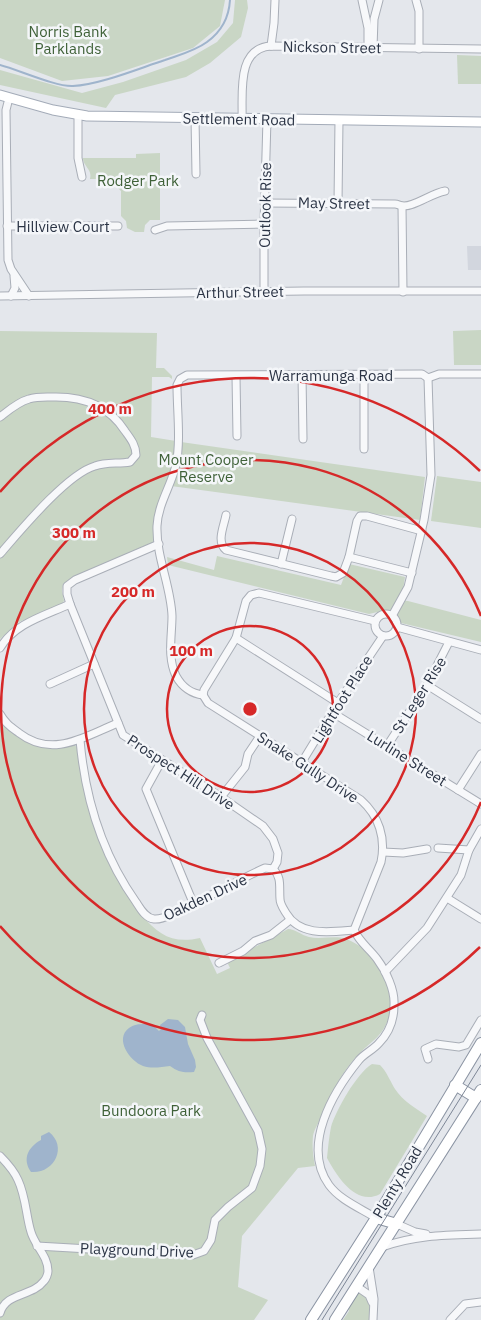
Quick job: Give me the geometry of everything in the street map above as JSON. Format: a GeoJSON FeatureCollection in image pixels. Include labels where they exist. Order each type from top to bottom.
{"type":"FeatureCollection","features":[{"type":"Feature","properties":{"kind":"highway","name":"Plenty Road"},"geometry":{"type":"LineString","coordinates":[[311,1320],[376,1218],[481,1044]]}},
{"type":"Feature","properties":{"kind":"highway"},"geometry":{"type":"LineString","coordinates":[[455,1085],[479,1096]]}},
{"type":"Feature","properties":{"kind":"highway","name":"Plenty Road"},"geometry":{"type":"LineString","coordinates":[[335,1320],[479,1096]]}},
{"type":"Feature","properties":{"kind":"highway"},"geometry":{"type":"LineString","coordinates":[[376,1218],[396,1224]]}},
{"type":"Feature","properties":{"kind":"main road","name":"Settlement Road"},"geometry":{"type":"LineString","coordinates":[[4,96],[78,115],[481,122]]}},
{"type":"Feature","properties":{"kind":"street"},"geometry":{"type":"LineString","coordinates":[[271,46],[274,0]]}},
{"type":"Feature","properties":{"kind":"street"},"geometry":{"type":"LineString","coordinates":[[362,0],[370,48]]}},
{"type":"Feature","properties":{"kind":"street"},"geometry":{"type":"LineString","coordinates":[[370,48],[379,0]]}},
{"type":"Feature","properties":{"kind":"street"},"geometry":{"type":"LineString","coordinates":[[416,0],[419,48]]}},
{"type":"Feature","properties":{"kind":"street","name":"Nickson Street"},"geometry":{"type":"LineString","coordinates":[[242,119],[244,68],[256,51],[261,48],[271,46],[481,49]]}},
{"type":"Feature","properties":{"kind":"street"},"geometry":{"type":"LineString","coordinates":[[4,96],[6,110],[8,260],[16,285],[11,296]]}},
{"type":"Feature","properties":{"kind":"street"},"geometry":{"type":"LineString","coordinates":[[78,115],[78,158],[82,177]]}},
{"type":"Feature","properties":{"kind":"street"},"geometry":{"type":"LineString","coordinates":[[195,118],[196,174]]}},
{"type":"Feature","properties":{"kind":"street","name":"Outlook Rise"},"geometry":{"type":"LineString","coordinates":[[264,292],[264,203],[267,119]]}},
{"type":"Feature","properties":{"kind":"street"},"geometry":{"type":"LineString","coordinates":[[338,203],[339,120]]}},
{"type":"Feature","properties":{"kind":"street"},"geometry":{"type":"LineString","coordinates":[[403,292],[402,206],[445,191]]}},
{"type":"Feature","properties":{"kind":"street","name":"May Street"},"geometry":{"type":"LineString","coordinates":[[264,203],[395,204],[402,206]]}},
{"type":"Feature","properties":{"kind":"street"},"geometry":{"type":"LineString","coordinates":[[155,230],[167,226],[264,224]]}},
{"type":"Feature","properties":{"kind":"street","name":"Hillview Court"},"geometry":{"type":"LineString","coordinates":[[7,226],[118,226]]}},
{"type":"Feature","properties":{"kind":"street"},"geometry":{"type":"LineString","coordinates":[[13,273],[29,296]]}},
{"type":"Feature","properties":{"kind":"street","name":"Arthur Street"},"geometry":{"type":"LineString","coordinates":[[0,296],[264,292],[481,292]]}},
{"type":"Feature","properties":{"kind":"street","name":"Warramunga Road"},"geometry":{"type":"LineString","coordinates":[[180,379],[186,375],[422,374],[428,378],[439,374],[481,374]]}},
{"type":"Feature","properties":{"kind":"street"},"geometry":{"type":"LineString","coordinates":[[302,375],[303,439]]}},
{"type":"Feature","properties":{"kind":"street"},"geometry":{"type":"LineString","coordinates":[[364,375],[364,449]]}},
{"type":"Feature","properties":{"kind":"street"},"geometry":{"type":"LineString","coordinates":[[236,376],[237,436]]}},
{"type":"Feature","properties":{"kind":"street"},"geometry":{"type":"LineString","coordinates":[[392,616],[408,588],[422,530],[431,475],[428,378]]}},
{"type":"Feature","properties":{"kind":"street","name":"Snake Gully Drive"},"geometry":{"type":"LineString","coordinates":[[180,379],[177,385],[178,448],[175,466],[159,512],[157,528],[172,616],[170,650],[174,670],[182,685],[193,693],[203,695],[208,703],[367,805],[374,814],[380,828],[383,852],[381,862],[354,930]]}},
{"type":"Feature","properties":{"kind":"street"},"geometry":{"type":"LineString","coordinates":[[0,418],[28,399],[50,397],[79,398],[95,403],[118,420],[134,445],[136,455],[130,462],[95,466],[80,473],[45,505],[0,554]]}},
{"type":"Feature","properties":{"kind":"street"},"geometry":{"type":"LineString","coordinates":[[226,515],[220,540],[224,549],[336,576],[343,573],[360,516],[367,516],[422,530]]}},
{"type":"Feature","properties":{"kind":"street"},"geometry":{"type":"LineString","coordinates":[[281,564],[292,519]]}},
{"type":"Feature","properties":{"kind":"street","name":"Prospect Hill Drive"},"geometry":{"type":"LineString","coordinates":[[159,544],[75,580],[67,586],[70,604],[118,723],[127,739],[221,797],[263,826],[270,835],[278,853],[277,862],[273,869],[279,877],[280,904],[290,920]]}},
{"type":"Feature","properties":{"kind":"street"},"geometry":{"type":"LineString","coordinates":[[349,557],[412,572]]}},
{"type":"Feature","properties":{"kind":"street"},"geometry":{"type":"LineString","coordinates":[[203,695],[204,690],[236,638],[246,601],[251,595],[259,594],[375,621]]}},
{"type":"Feature","properties":{"kind":"street"},"geometry":{"type":"LineString","coordinates":[[0,648],[6,638],[20,626],[70,604]]}},
{"type":"Feature","properties":{"kind":"street"},"geometry":{"type":"LineString","coordinates":[[382,614],[392,616],[396,620],[397,628],[392,634],[383,636],[375,628],[375,621],[382,614]]}},
{"type":"Feature","properties":{"kind":"street"},"geometry":{"type":"LineString","coordinates":[[397,628],[481,650]]}},
{"type":"Feature","properties":{"kind":"street","name":"Lightfoot Place"},"geometry":{"type":"LineString","coordinates":[[302,762],[338,702],[383,636]]}},
{"type":"Feature","properties":{"kind":"street"},"geometry":{"type":"LineString","coordinates":[[236,638],[338,702]]}},
{"type":"Feature","properties":{"kind":"street","name":"St Leger Rise"},"geometry":{"type":"LineString","coordinates":[[387,746],[427,686],[450,642]]}},
{"type":"Feature","properties":{"kind":"street"},"geometry":{"type":"LineString","coordinates":[[50,684],[94,664]]}},
{"type":"Feature","properties":{"kind":"street"},"geometry":{"type":"LineString","coordinates":[[427,686],[481,719]]}},
{"type":"Feature","properties":{"kind":"street","name":"Lurline Street"},"geometry":{"type":"LineString","coordinates":[[333,713],[481,804]]}},
{"type":"Feature","properties":{"kind":"street"},"geometry":{"type":"LineString","coordinates":[[0,714],[4,722],[24,737],[43,745],[62,745],[80,740],[118,723]]}},
{"type":"Feature","properties":{"kind":"street"},"geometry":{"type":"LineString","coordinates":[[221,797],[245,767],[248,754],[260,736]]}},
{"type":"Feature","properties":{"kind":"street","name":"Oakden Drive"},"geometry":{"type":"LineString","coordinates":[[80,740],[82,765],[89,799],[100,833],[112,861],[131,895],[145,915],[153,919],[162,918],[194,905],[259,870],[265,868],[273,869]]}},
{"type":"Feature","properties":{"kind":"street"},"geometry":{"type":"LineString","coordinates":[[458,790],[481,754]]}},
{"type":"Feature","properties":{"kind":"street"},"geometry":{"type":"LineString","coordinates":[[162,760],[146,788],[194,905]]}},
{"type":"Feature","properties":{"kind":"street"},"geometry":{"type":"LineString","coordinates":[[385,972],[427,928],[461,874],[468,850],[481,830]]}},
{"type":"Feature","properties":{"kind":"street"},"geometry":{"type":"LineString","coordinates":[[438,848],[468,850]]}},
{"type":"Feature","properties":{"kind":"street"},"geometry":{"type":"LineString","coordinates":[[383,852],[403,853],[427,849]]}},
{"type":"Feature","properties":{"kind":"street"},"geometry":{"type":"LineString","coordinates":[[447,898],[481,919]]}},
{"type":"Feature","properties":{"kind":"street"},"geometry":{"type":"LineString","coordinates":[[219,963],[243,951],[255,941],[271,935],[290,920],[296,925],[314,932],[354,930],[358,939],[377,959],[390,984],[394,1003],[393,1020],[379,1043],[360,1059],[344,1081],[325,1118],[318,1148],[320,1167],[329,1185],[341,1196],[376,1218]]}},
{"type":"Feature","properties":{"kind":"street","name":"Playground Drive"},"geometry":{"type":"LineString","coordinates":[[37,1246],[193,1254],[204,1251],[211,1240],[215,1220],[252,1188],[260,1166],[262,1149],[258,1131],[207,1038],[200,1020],[202,1015]]}},
{"type":"Feature","properties":{"kind":"street"},"geometry":{"type":"LineString","coordinates":[[428,1059],[425,1049],[436,1044],[459,1047],[466,1045],[481,1020]]}},
{"type":"Feature","properties":{"kind":"street"},"geometry":{"type":"LineString","coordinates":[[0,1156],[18,1180],[31,1232],[37,1246],[45,1256],[48,1270],[46,1280],[36,1289],[9,1299],[0,1313]]}},
{"type":"Feature","properties":{"kind":"street"},"geometry":{"type":"LineString","coordinates":[[396,1224],[415,1232],[437,1235]]}},
{"type":"Feature","properties":{"kind":"street"},"geometry":{"type":"LineString","coordinates":[[382,1247],[402,1239],[437,1235],[481,1234]]}},
{"type":"Feature","properties":{"kind":"street"},"geometry":{"type":"LineString","coordinates":[[369,1266],[374,1299],[373,1320]]}},
{"type":"Feature","properties":{"kind":"street"},"geometry":{"type":"LineString","coordinates":[[356,1286],[369,1294],[373,1307]]}},
{"type":"Feature","properties":{"kind":"street"},"geometry":{"type":"LineString","coordinates":[[450,1320],[465,1304],[481,1302]]}},
{"type":"Feature","properties":{"kind":"shaded area"},"geometry":{"type":"Polygon","coordinates":[[[467,246],[481,246],[481,270],[468,270],[467,246]]]}},
{"type":"Feature","properties":{"kind":"green space","name":"Norris Bank Parklands"},"geometry":{"type":"Polygon","coordinates":[[[0,0],[225,0],[220,26],[193,48],[108,76],[62,81],[0,58],[0,0]]]}},
{"type":"Feature","properties":{"kind":"green space"},"geometry":{"type":"Polygon","coordinates":[[[235,0],[247,0],[248,8],[241,37],[210,63],[186,77],[115,95],[106,108],[0,85],[0,70],[82,93],[123,82],[186,60],[217,42],[233,23],[235,0]]]}},
{"type":"Feature","properties":{"kind":"green space"},"geometry":{"type":"Polygon","coordinates":[[[457,55],[481,56],[481,84],[458,84],[457,55]]]}},
{"type":"Feature","properties":{"kind":"green space","name":"Rodger Park"},"geometry":{"type":"Polygon","coordinates":[[[160,153],[160,220],[150,220],[145,225],[144,232],[135,232],[127,228],[126,221],[121,216],[121,191],[109,179],[90,179],[90,173],[83,158],[136,158],[136,154],[160,153]]]}},
{"type":"Feature","properties":{"kind":"green space"},"geometry":{"type":"Polygon","coordinates":[[[481,330],[481,365],[454,365],[453,331],[481,330]]]}},
{"type":"Feature","properties":{"kind":"green space"},"geometry":{"type":"Polygon","coordinates":[[[0,331],[157,333],[156,368],[164,368],[172,376],[172,379],[169,377],[152,377],[151,437],[176,441],[172,469],[155,512],[154,540],[152,543],[70,579],[63,584],[64,601],[61,605],[19,622],[0,639],[0,331]]]}},
{"type":"Feature","properties":{"kind":"green space","name":"Mount Cooper Reserve"},"geometry":{"type":"Polygon","coordinates":[[[181,442],[425,477],[420,520],[171,486],[181,442]]]}},
{"type":"Feature","properties":{"kind":"green space"},"geometry":{"type":"Polygon","coordinates":[[[437,476],[481,482],[481,528],[431,521],[437,476]]]}},
{"type":"Feature","properties":{"kind":"green space"},"geometry":{"type":"Polygon","coordinates":[[[217,556],[341,585],[349,564],[405,577],[403,590],[396,600],[408,601],[481,620],[481,642],[401,623],[398,617],[386,610],[369,614],[168,565],[167,557],[214,570],[217,556]]]}},
{"type":"Feature","properties":{"kind":"green space","name":"Bundoora Park"},"geometry":{"type":"Polygon","coordinates":[[[0,720],[15,734],[34,743],[43,746],[64,747],[74,745],[77,747],[90,812],[142,915],[160,933],[174,939],[190,940],[200,938],[217,974],[230,968],[229,961],[288,929],[309,937],[346,939],[366,952],[382,972],[390,997],[391,1009],[388,1020],[380,1034],[355,1058],[333,1092],[315,1129],[313,1148],[315,1166],[298,1168],[242,1236],[238,1287],[268,1300],[254,1320],[0,1320],[0,720]]]}},
{"type":"Feature","properties":{"kind":"green space"},"geometry":{"type":"Polygon","coordinates":[[[372,1064],[380,1065],[402,1097],[427,1116],[380,1194],[371,1197],[355,1193],[348,1188],[327,1158],[331,1127],[337,1111],[354,1083],[372,1064]]]}},
{"type":"Feature","properties":{"kind":"green space"},"geometry":{"type":"Polygon","coordinates":[[[359,1291],[369,1303],[370,1320],[343,1320],[349,1311],[348,1306],[359,1291]]]}},
{"type":"Feature","properties":{"kind":"water"},"geometry":{"type":"Polygon","coordinates":[[[168,1019],[178,1020],[185,1027],[188,1044],[195,1060],[196,1067],[194,1072],[181,1072],[170,1066],[153,1068],[143,1066],[133,1060],[123,1044],[125,1033],[131,1026],[152,1024],[159,1031],[161,1029],[160,1025],[168,1019]]]}},
{"type":"Feature","properties":{"kind":"water"},"geometry":{"type":"Polygon","coordinates":[[[49,1132],[55,1138],[57,1145],[58,1152],[56,1158],[46,1169],[31,1172],[27,1163],[28,1154],[33,1146],[41,1140],[41,1136],[49,1132]]]}},
{"type":"Feature","properties":{"kind":"waterway"},"geometry":{"type":"LineString","coordinates":[[0,65],[66,86],[83,85],[107,79],[202,45],[212,38],[223,24],[230,0]]}},
{"type":"Feature","properties":{"kind":"tram line"},"geometry":{"type":"LineString","coordinates":[[322,1320],[481,1065]]}}]}
